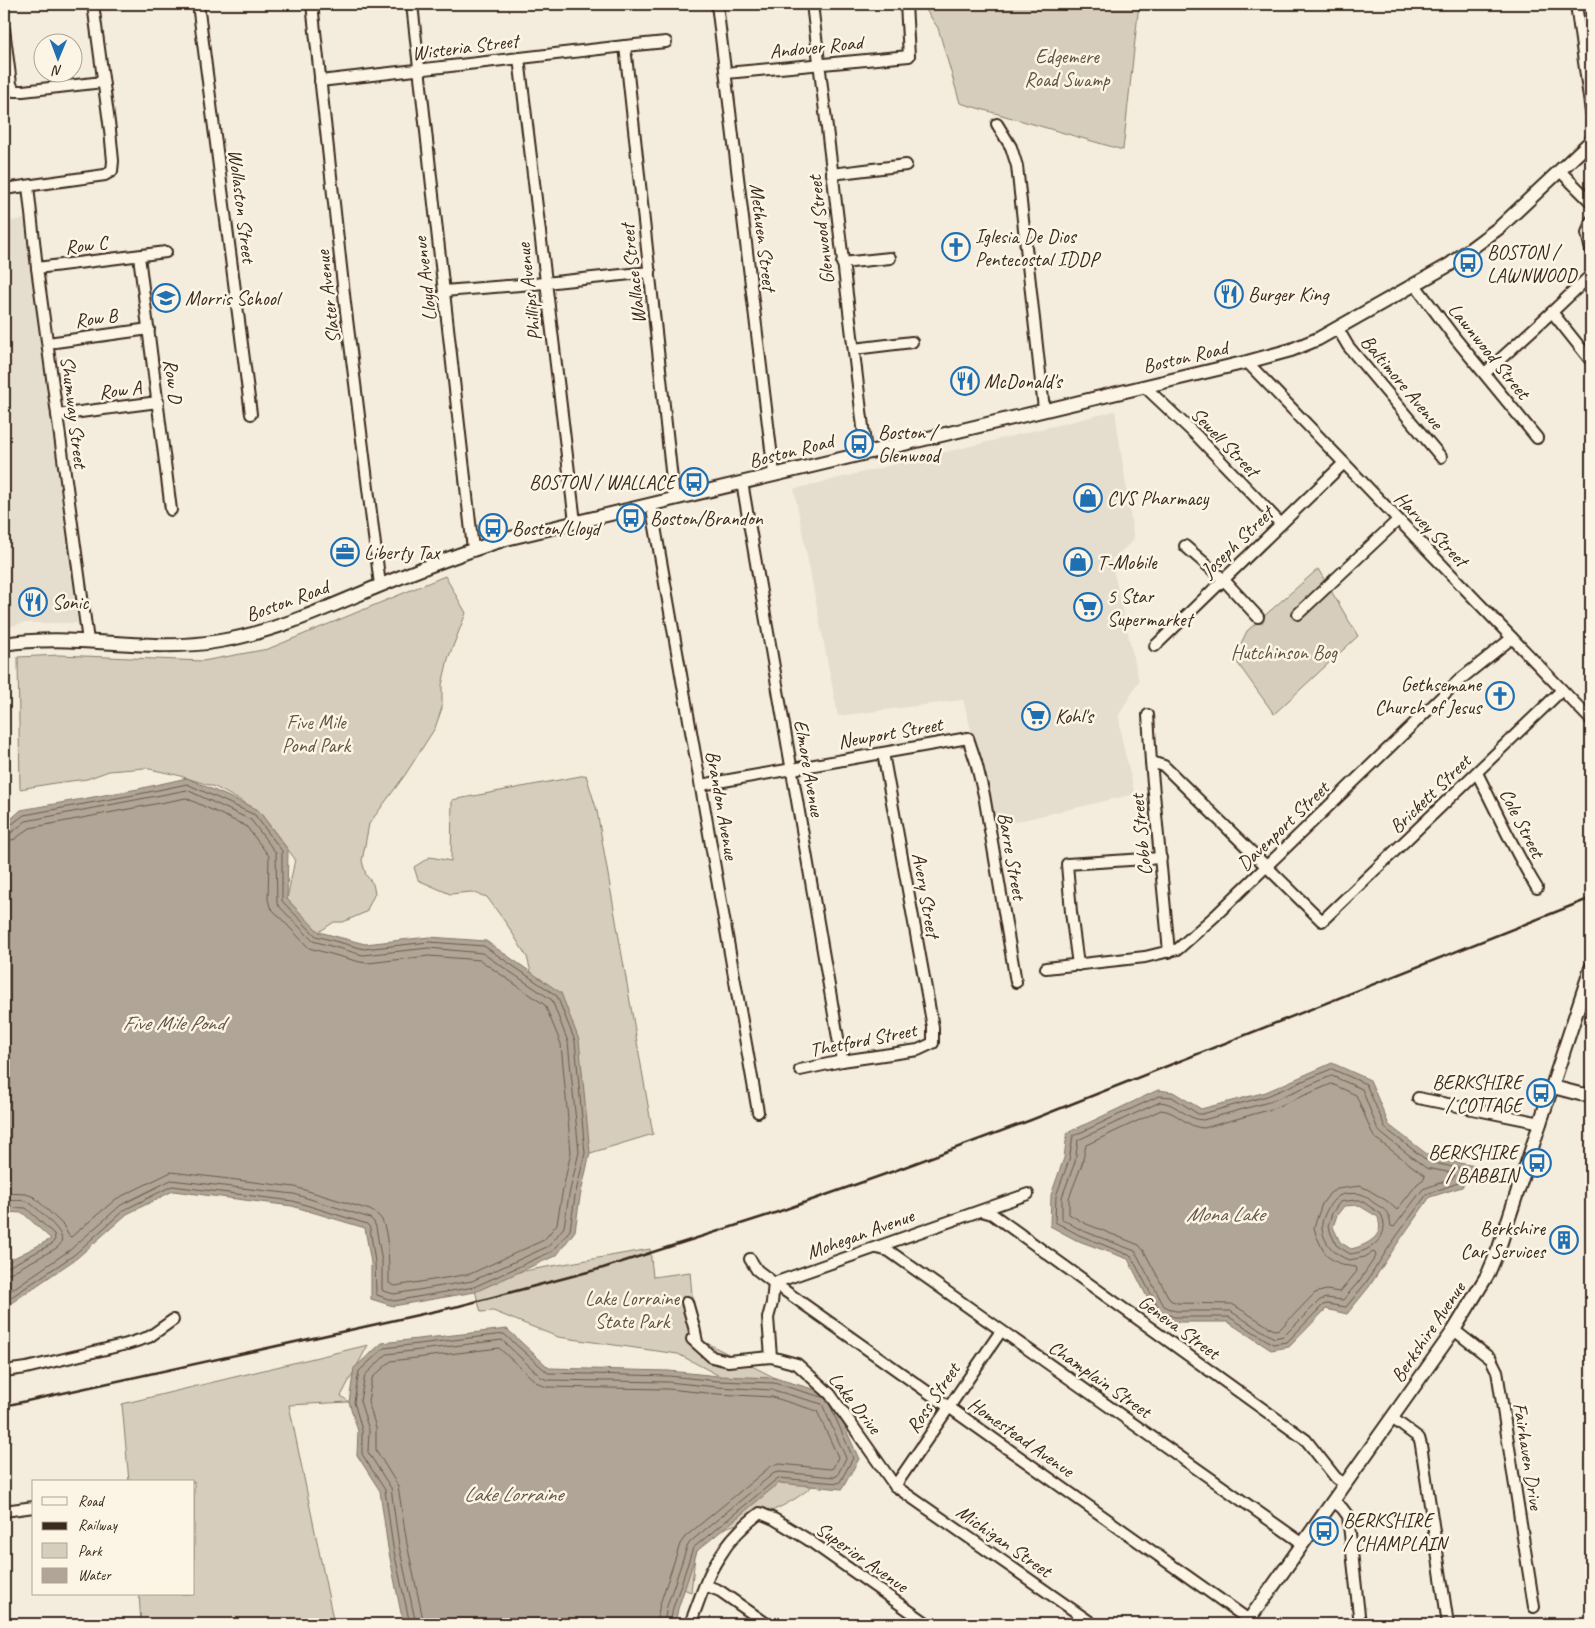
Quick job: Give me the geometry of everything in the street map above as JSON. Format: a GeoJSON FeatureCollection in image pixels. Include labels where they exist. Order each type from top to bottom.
{"type":"FeatureCollection","features":[{"type":"Feature","properties":{"kind":"main road","name":"Boston Road"},"geometry":{"type":"LineString","coordinates":[[4,644],[54,639],[165,646],[220,642],[247,636],[283,625],[473,549],[506,539],[1247,362],[1306,344],[1338,329],[1449,265],[1494,232],[1591,141]]}},
{"type":"Feature","properties":{"kind":"main road","name":"Berkshire Avenue"},"geometry":{"type":"LineString","coordinates":[[1248,1622],[1454,1330],[1478,1293],[1495,1260],[1591,968]]}},
{"type":"Feature","properties":{"kind":"main road"},"geometry":{"type":"LineString","coordinates":[[1553,1087],[1591,1095]]}},
{"type":"Feature","properties":{"kind":"street"},"geometry":{"type":"LineString","coordinates":[[4,189],[105,175],[112,171],[113,161],[93,4]]}},
{"type":"Feature","properties":{"kind":"street","name":"Wollaston Street"},"geometry":{"type":"LineString","coordinates":[[198,4],[251,414]]}},
{"type":"Feature","properties":{"kind":"street","name":"Slater Avenue"},"geometry":{"type":"LineString","coordinates":[[312,4],[345,303],[380,585]]}},
{"type":"Feature","properties":{"kind":"street","name":"Lloyd Avenue"},"geometry":{"type":"LineString","coordinates":[[412,4],[473,549]]}},
{"type":"Feature","properties":{"kind":"street","name":"Methuen Street"},"geometry":{"type":"LineString","coordinates":[[717,4],[774,474]]}},
{"type":"Feature","properties":{"kind":"street","name":"Glenwood Street"},"geometry":{"type":"LineString","coordinates":[[812,4],[866,452]]}},
{"type":"Feature","properties":{"kind":"street","name":"Andover Road"},"geometry":{"type":"LineString","coordinates":[[726,73],[909,56],[906,4]]}},
{"type":"Feature","properties":{"kind":"street"},"geometry":{"type":"LineString","coordinates":[[1576,4],[1591,112]]}},
{"type":"Feature","properties":{"kind":"street"},"geometry":{"type":"LineString","coordinates":[[4,29],[11,84],[14,91],[104,82]]}},
{"type":"Feature","properties":{"kind":"street"},"geometry":{"type":"LineString","coordinates":[[625,46],[666,42]]}},
{"type":"Feature","properties":{"kind":"street","name":"Wisteria Street"},"geometry":{"type":"LineString","coordinates":[[320,81],[625,46]]}},
{"type":"Feature","properties":{"kind":"street","name":"Wallace Street"},"geometry":{"type":"LineString","coordinates":[[625,46],[674,498]]}},
{"type":"Feature","properties":{"kind":"street","name":"Phillips Avenue"},"geometry":{"type":"LineString","coordinates":[[519,58],[574,522]]}},
{"type":"Feature","properties":{"kind":"street"},"geometry":{"type":"LineString","coordinates":[[998,124],[1017,166],[1044,409]]}},
{"type":"Feature","properties":{"kind":"street"},"geometry":{"type":"LineString","coordinates":[[832,174],[906,165]]}},
{"type":"Feature","properties":{"kind":"street"},"geometry":{"type":"LineString","coordinates":[[1560,171],[1591,202]]}},
{"type":"Feature","properties":{"kind":"street","name":"Shumway Street"},"geometry":{"type":"LineString","coordinates":[[28,186],[37,268],[88,641]]}},
{"type":"Feature","properties":{"kind":"street"},"geometry":{"type":"LineString","coordinates":[[1591,220],[1587,233],[1591,251]]}},
{"type":"Feature","properties":{"kind":"street","name":"Row C"},"geometry":{"type":"LineString","coordinates":[[37,268],[166,252]]}},
{"type":"Feature","properties":{"kind":"street","name":"Row D"},"geometry":{"type":"LineString","coordinates":[[139,256],[171,510]]}},
{"type":"Feature","properties":{"kind":"street"},"geometry":{"type":"LineString","coordinates":[[842,264],[890,258]]}},
{"type":"Feature","properties":{"kind":"street"},"geometry":{"type":"LineString","coordinates":[[444,291],[650,272]]}},
{"type":"Feature","properties":{"kind":"street"},"geometry":{"type":"LineString","coordinates":[[1485,373],[1591,275]]}},
{"type":"Feature","properties":{"kind":"street","name":"Lawnwood Street"},"geometry":{"type":"LineString","coordinates":[[1416,284],[1455,338],[1537,438]]}},
{"type":"Feature","properties":{"kind":"street"},"geometry":{"type":"LineString","coordinates":[[1552,312],[1591,361]]}},
{"type":"Feature","properties":{"kind":"street","name":"Row B"},"geometry":{"type":"LineString","coordinates":[[48,342],[149,328]]}},
{"type":"Feature","properties":{"kind":"street","name":"Baltimore Avenue"},"geometry":{"type":"LineString","coordinates":[[1338,329],[1348,346],[1441,457]]}},
{"type":"Feature","properties":{"kind":"street"},"geometry":{"type":"LineString","coordinates":[[854,349],[912,342]]}},
{"type":"Feature","properties":{"kind":"street","name":"Harvey Street"},"geometry":{"type":"LineString","coordinates":[[1247,362],[1591,720]]}},
{"type":"Feature","properties":{"kind":"street","name":"Sewell Street"},"geometry":{"type":"LineString","coordinates":[[1144,386],[1197,436],[1281,524]]}},
{"type":"Feature","properties":{"kind":"street","name":"Row A"},"geometry":{"type":"LineString","coordinates":[[57,415],[158,402]]}},
{"type":"Feature","properties":{"kind":"street","name":"Joseph Street"},"geometry":{"type":"LineString","coordinates":[[1155,646],[1344,463]]}},
{"type":"Feature","properties":{"kind":"street","name":"Elmore Avenue"},"geometry":{"type":"LineString","coordinates":[[742,482],[842,1061]]}},
{"type":"Feature","properties":{"kind":"street","name":"Brandon Avenue"},"geometry":{"type":"LineString","coordinates":[[651,504],[758,1112]]}},
{"type":"Feature","properties":{"kind":"street"},"geometry":{"type":"LineString","coordinates":[[1298,614],[1398,520]]}},
{"type":"Feature","properties":{"kind":"street"},"geometry":{"type":"LineString","coordinates":[[1185,546],[1223,579],[1258,617]]}},
{"type":"Feature","properties":{"kind":"street","name":"Davenport Street"},"geometry":{"type":"LineString","coordinates":[[1046,968],[1169,952],[1178,949],[1266,867],[1457,682],[1512,638]]}},
{"type":"Feature","properties":{"kind":"street","name":"Brickett Street"},"geometry":{"type":"LineString","coordinates":[[1266,867],[1322,921],[1562,690]]}},
{"type":"Feature","properties":{"kind":"street","name":"Cobb Street"},"geometry":{"type":"LineString","coordinates":[[1148,715],[1169,952]]}},
{"type":"Feature","properties":{"kind":"street","name":"Newport Street"},"geometry":{"type":"LineString","coordinates":[[701,785],[968,738]]}},
{"type":"Feature","properties":{"kind":"street","name":"Barre Street"},"geometry":{"type":"LineString","coordinates":[[968,738],[984,795],[1016,982]]}},
{"type":"Feature","properties":{"kind":"street","name":"Avery Street"},"geometry":{"type":"LineString","coordinates":[[883,753],[933,1027],[933,1043]]}},
{"type":"Feature","properties":{"kind":"street"},"geometry":{"type":"LineString","coordinates":[[1151,762],[1164,766],[1266,867]]}},
{"type":"Feature","properties":{"kind":"street","name":"Cole Street"},"geometry":{"type":"LineString","coordinates":[[1477,773],[1521,863],[1538,888]]}},
{"type":"Feature","properties":{"kind":"street"},"geometry":{"type":"LineString","coordinates":[[1078,965],[1067,864],[1160,858]]}},
{"type":"Feature","properties":{"kind":"street","name":"Thetford Street"},"geometry":{"type":"LineString","coordinates":[[800,1070],[842,1061],[918,1050],[933,1043]]}},
{"type":"Feature","properties":{"kind":"street"},"geometry":{"type":"LineString","coordinates":[[1418,1098],[1541,1123]]}},
{"type":"Feature","properties":{"kind":"street","name":"Mohegan Avenue"},"geometry":{"type":"LineString","coordinates":[[774,1283],[1028,1194]]}},
{"type":"Feature","properties":{"kind":"street","name":"Geneva Street"},"geometry":{"type":"LineString","coordinates":[[981,1211],[992,1214],[1306,1440],[1336,1478],[1345,1484]]}},
{"type":"Feature","properties":{"kind":"street","name":"Champlain Street"},"geometry":{"type":"LineString","coordinates":[[877,1248],[889,1251],[1302,1543]]}},
{"type":"Feature","properties":{"kind":"street","name":"Homestead Avenue"},"geometry":{"type":"LineString","coordinates":[[750,1259],[757,1270],[774,1283],[1248,1622]]}},
{"type":"Feature","properties":{"kind":"street"},"geometry":{"type":"LineString","coordinates":[[771,1357],[768,1318],[774,1283]]}},
{"type":"Feature","properties":{"kind":"street","name":"Lake Drive"},"geometry":{"type":"LineString","coordinates":[[686,1302],[694,1327],[694,1341],[712,1358],[728,1361],[771,1357],[797,1364],[830,1394],[895,1486]]}},
{"type":"Feature","properties":{"kind":"street"},"geometry":{"type":"LineString","coordinates":[[4,1371],[26,1368],[127,1344],[149,1337],[173,1320]]}},
{"type":"Feature","properties":{"kind":"street","name":"Fairhaven Drive"},"geometry":{"type":"LineString","coordinates":[[1454,1330],[1491,1359],[1498,1371],[1534,1607]]}},
{"type":"Feature","properties":{"kind":"street","name":"Ross Street"},"geometry":{"type":"LineString","coordinates":[[895,1486],[1001,1331]]}},
{"type":"Feature","properties":{"kind":"street"},"geometry":{"type":"LineString","coordinates":[[1392,1418],[1418,1438],[1421,1445],[1448,1624]]}},
{"type":"Feature","properties":{"kind":"street","name":"Michigan Street"},"geometry":{"type":"LineString","coordinates":[[895,1486],[1093,1624]]}},
{"type":"Feature","properties":{"kind":"street"},"geometry":{"type":"LineString","coordinates":[[1334,1501],[1348,1516],[1360,1624]]}},
{"type":"Feature","properties":{"kind":"street"},"geometry":{"type":"LineString","coordinates":[[4,1511],[32,1507]]}},
{"type":"Feature","properties":{"kind":"street","name":"Superior Avenue"},"geometry":{"type":"LineString","coordinates":[[705,1585],[719,1556],[744,1526],[760,1513],[774,1519],[807,1539],[928,1624]]}},
{"type":"Feature","properties":{"kind":"street"},"geometry":{"type":"LineString","coordinates":[[690,1624],[705,1585],[720,1591],[768,1624]]}},
{"type":"Feature","properties":{"kind":"shaded area"},"geometry":{"type":"Polygon","coordinates":[[[24,219],[78,623],[23,623],[4,628],[4,222],[24,219]]]}},
{"type":"Feature","properties":{"kind":"shaded area"},"geometry":{"type":"Polygon","coordinates":[[[1115,411],[1134,540],[1111,560],[1139,681],[1119,715],[1122,741],[1135,794],[997,826],[963,700],[838,716],[794,489],[1115,411]]]}},
{"type":"Feature","properties":{"kind":"green space","name":"Edgemere Road Swamp"},"geometry":{"type":"Polygon","coordinates":[[[922,4],[1139,4],[1123,150],[960,103],[938,28],[922,4]]]}},
{"type":"Feature","properties":{"kind":"green space","name":"Hutchinson Bog"},"geometry":{"type":"Polygon","coordinates":[[[1318,569],[1358,636],[1274,714],[1234,658],[1247,631],[1318,569]]]}},
{"type":"Feature","properties":{"kind":"green space","name":"Five Mile Pond Park"},"geometry":{"type":"Polygon","coordinates":[[[445,576],[466,613],[448,659],[442,685],[442,708],[435,728],[405,775],[369,824],[362,861],[366,875],[373,884],[375,893],[366,912],[343,922],[334,922],[319,932],[303,921],[287,899],[295,859],[258,810],[215,787],[177,775],[145,768],[109,771],[87,779],[20,789],[18,657],[59,655],[203,661],[268,649],[445,576]]]}},
{"type":"Feature","properties":{"kind":"green space"},"geometry":{"type":"Polygon","coordinates":[[[586,775],[597,811],[653,1134],[528,1172],[538,999],[527,957],[487,897],[471,892],[450,894],[418,880],[414,867],[430,857],[451,861],[452,800],[586,775]]]}},
{"type":"Feature","properties":{"kind":"green space","name":"Lake Lorraine State Park"},"geometry":{"type":"Polygon","coordinates":[[[650,1249],[653,1277],[690,1272],[694,1317],[693,1336],[846,1414],[832,1463],[806,1491],[774,1510],[703,1535],[695,1557],[691,1592],[668,1583],[672,1549],[681,1522],[779,1483],[816,1458],[822,1430],[678,1354],[558,1337],[493,1311],[481,1312],[472,1280],[650,1249]]]}},
{"type":"Feature","properties":{"kind":"green space"},"geometry":{"type":"Polygon","coordinates":[[[368,1345],[341,1396],[349,1402],[289,1405],[334,1624],[141,1624],[139,1596],[195,1596],[195,1480],[129,1480],[122,1404],[368,1345]]]}},
{"type":"Feature","properties":{"kind":"water","name":"Five Mile Pond"},"geometry":{"type":"Polygon","coordinates":[[[187,778],[258,810],[288,850],[287,899],[319,932],[365,944],[429,937],[486,941],[561,993],[579,1040],[590,1153],[580,1197],[575,1231],[557,1255],[475,1292],[393,1306],[371,1299],[371,1263],[365,1228],[292,1206],[173,1191],[127,1214],[77,1258],[4,1308],[4,1263],[51,1239],[23,1213],[4,1212],[4,825],[21,810],[138,789],[187,778]]]}},
{"type":"Feature","properties":{"kind":"water","name":"Mona Lake"},"geometry":{"type":"Polygon","coordinates":[[[1332,1063],[1370,1080],[1389,1125],[1432,1158],[1475,1166],[1462,1187],[1430,1197],[1369,1287],[1347,1314],[1326,1309],[1289,1347],[1271,1350],[1228,1322],[1173,1322],[1156,1315],[1128,1259],[1076,1240],[1050,1226],[1051,1195],[1064,1158],[1067,1133],[1158,1090],[1173,1092],[1201,1109],[1266,1092],[1332,1063]],[[1358,1205],[1344,1206],[1337,1215],[1333,1227],[1340,1242],[1351,1249],[1366,1244],[1376,1236],[1380,1225],[1378,1217],[1358,1205]]]}},
{"type":"Feature","properties":{"kind":"water","name":"Lake Lorraine"},"geometry":{"type":"Polygon","coordinates":[[[507,1329],[549,1368],[669,1371],[718,1376],[775,1378],[830,1394],[859,1459],[842,1489],[779,1483],[697,1551],[675,1624],[406,1624],[401,1613],[388,1548],[380,1491],[357,1455],[358,1431],[349,1402],[354,1368],[382,1343],[507,1329]]]}},
{"type":"Feature","properties":{"kind":"railway"},"geometry":{"type":"LineString","coordinates":[[4,1406],[459,1306],[603,1268],[772,1214],[1031,1120],[1591,898]]}},
{"type":"Feature","properties":{"kind":"place","name":"Iglesia De Dios Pentecostal IDDP"},"geometry":{"type":"Point","coordinates":[956,247]}},
{"type":"Feature","properties":{"kind":"place","name":"BOSTON / LAWNWOOD"},"geometry":{"type":"Point","coordinates":[1468,263]}},
{"type":"Feature","properties":{"kind":"place","name":"Burger King"},"geometry":{"type":"Point","coordinates":[1229,294]}},
{"type":"Feature","properties":{"kind":"place","name":"Morris School"},"geometry":{"type":"Point","coordinates":[166,298]}},
{"type":"Feature","properties":{"kind":"place","name":"McDonald's"},"geometry":{"type":"Point","coordinates":[965,381]}},
{"type":"Feature","properties":{"kind":"place","name":"Boston / Glenwood"},"geometry":{"type":"Point","coordinates":[859,444]}},
{"type":"Feature","properties":{"kind":"place","name":"BOSTON / WALLACE"},"geometry":{"type":"Point","coordinates":[694,482]}},
{"type":"Feature","properties":{"kind":"place","name":"CVS Pharmacy"},"geometry":{"type":"Point","coordinates":[1088,498]}},
{"type":"Feature","properties":{"kind":"place","name":"Boston/Brandon"},"geometry":{"type":"Point","coordinates":[631,518]}},
{"type":"Feature","properties":{"kind":"place","name":"Boston/Lloyd"},"geometry":{"type":"Point","coordinates":[493,528]}},
{"type":"Feature","properties":{"kind":"place","name":"Liberty Tax"},"geometry":{"type":"Point","coordinates":[345,552]}},
{"type":"Feature","properties":{"kind":"place","name":"T-Mobile"},"geometry":{"type":"Point","coordinates":[1078,562]}},
{"type":"Feature","properties":{"kind":"place","name":"Sonic"},"geometry":{"type":"Point","coordinates":[33,602]}},
{"type":"Feature","properties":{"kind":"place","name":"5 Star Supermarket"},"geometry":{"type":"Point","coordinates":[1088,607]}},
{"type":"Feature","properties":{"kind":"place","name":"Gethsemane Church of Jesus"},"geometry":{"type":"Point","coordinates":[1500,696]}},
{"type":"Feature","properties":{"kind":"place","name":"Kohl's"},"geometry":{"type":"Point","coordinates":[1036,716]}},
{"type":"Feature","properties":{"kind":"place","name":"BERKSHIRE / COTTAGE"},"geometry":{"type":"Point","coordinates":[1541,1093]}},
{"type":"Feature","properties":{"kind":"place","name":"BERKSHIRE / BABBIN"},"geometry":{"type":"Point","coordinates":[1537,1163]}},
{"type":"Feature","properties":{"kind":"place","name":"Berkshire Car Services"},"geometry":{"type":"Point","coordinates":[1564,1240]}},
{"type":"Feature","properties":{"kind":"place","name":"BERKSHIRE / CHAMPLAIN"},"geometry":{"type":"Point","coordinates":[1324,1531]}}]}
